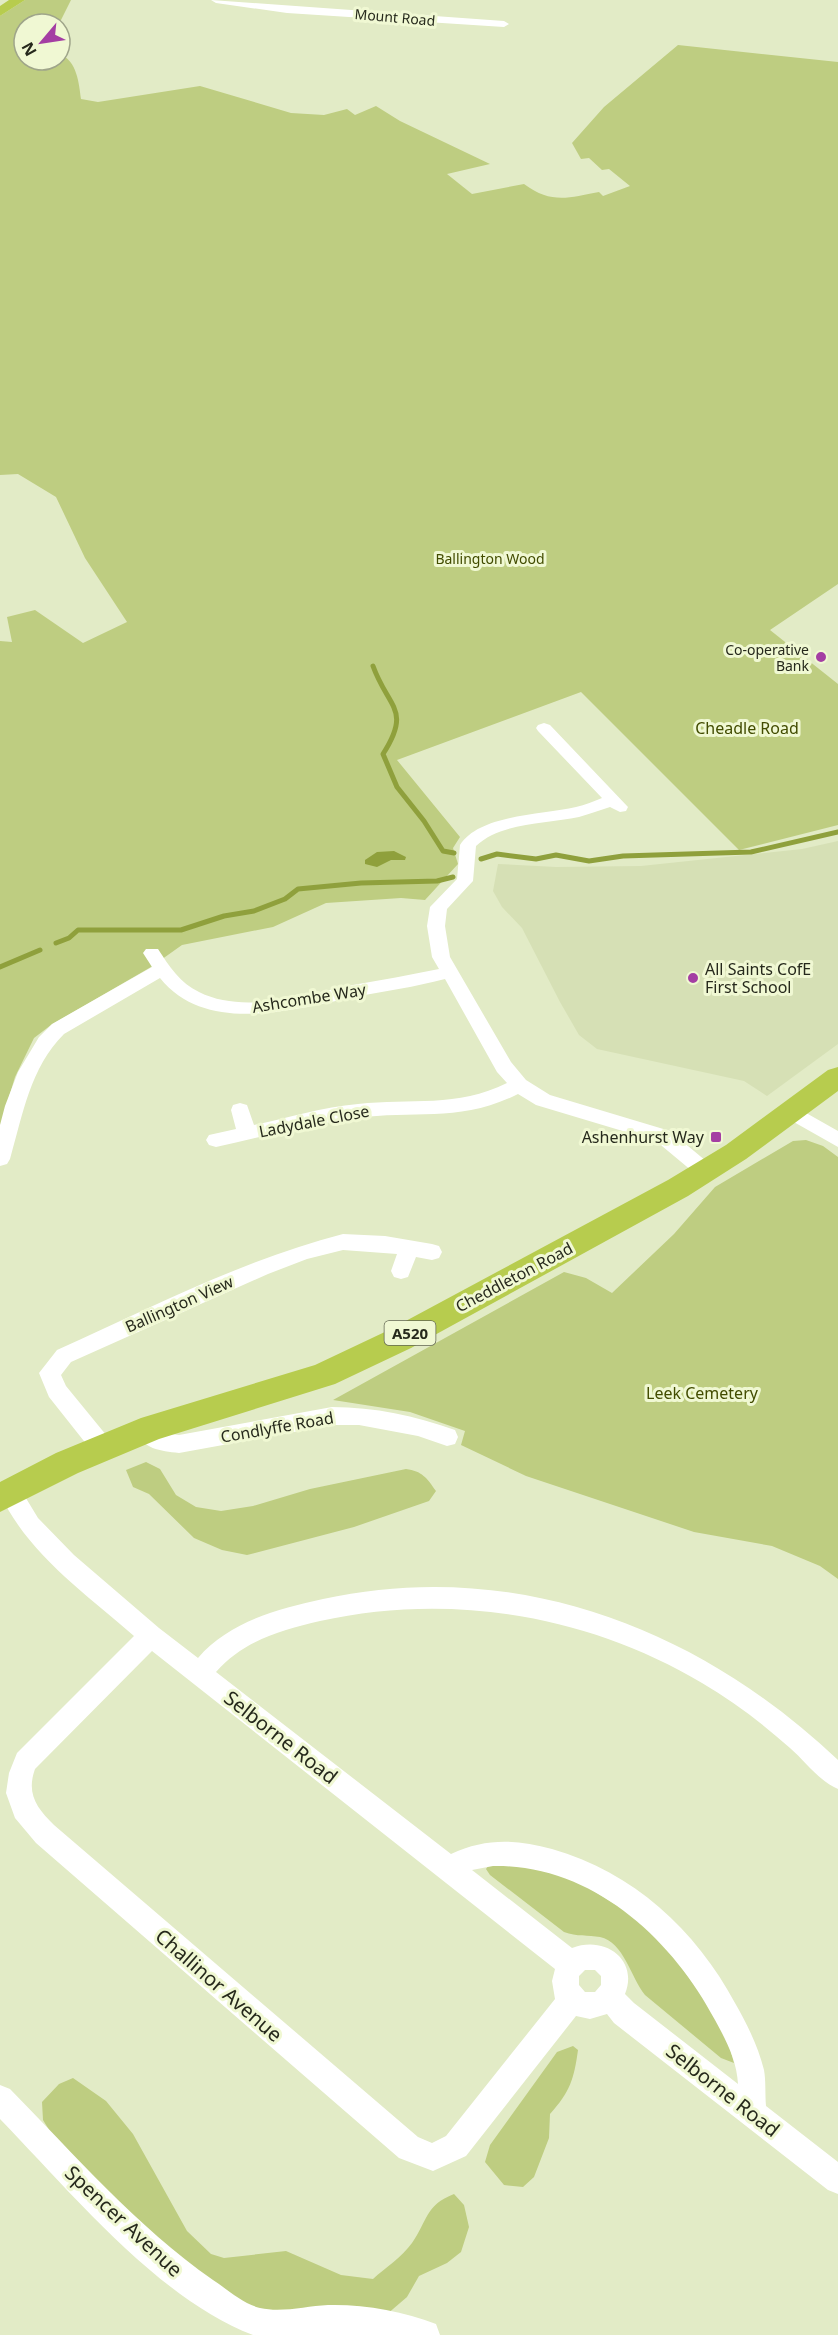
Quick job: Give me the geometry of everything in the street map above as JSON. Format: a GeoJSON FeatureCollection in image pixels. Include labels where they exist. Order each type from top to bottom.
{"type":"FeatureCollection","features":[{"type":"Feature","properties":{"kind":"highway"},"geometry":{"type":"LineString","coordinates":[[0,12],[18,0]]}},
{"type":"Feature","properties":{"kind":"highway","name":"Cheddleton Road"},"geometry":{"type":"LineString","coordinates":[[5,1495],[145,1430],[324,1376],[400,1339],[705,1171],[792,1112],[838,1077]]}},
{"type":"Feature","properties":{"kind":"street","name":"Mount Road"},"geometry":{"type":"LineString","coordinates":[[216,0],[276,9],[504,24]]}},
{"type":"Feature","properties":{"kind":"street"},"geometry":{"type":"LineString","coordinates":[[541,725],[618,804],[523,819],[477,836],[468,845],[465,881],[439,907],[436,926],[441,957],[504,1067],[519,1085],[543,1100],[663,1136],[705,1171]]}},
{"type":"Feature","properties":{"kind":"street","name":"Ashcombe Way"},"geometry":{"type":"LineString","coordinates":[[0,1159],[26,1072],[44,1040],[157,961],[178,988],[199,1000],[240,1009],[279,1005],[450,972]]}},
{"type":"Feature","properties":{"kind":"street","name":"Ladydale Close"},"geometry":{"type":"LineString","coordinates":[[216,1140],[367,1110],[442,1110],[468,1107],[489,1101],[519,1085]]}},
{"type":"Feature","properties":{"kind":"street","name":"Ladydale Close"},"geometry":{"type":"LineString","coordinates":[[240,1110],[247,1133]]}},
{"type":"Feature","properties":{"kind":"street"},"geometry":{"type":"LineString","coordinates":[[792,1112],[838,1140]]}},
{"type":"Feature","properties":{"kind":"street","name":"Ballington View"},"geometry":{"type":"LineString","coordinates":[[103,1448],[57,1391],[50,1373],[64,1356],[261,1268],[304,1252],[343,1242],[385,1244],[432,1252]]}},
{"type":"Feature","properties":{"kind":"street"},"geometry":{"type":"LineString","coordinates":[[401,1270],[409,1248]]}},
{"type":"Feature","properties":{"kind":"street","name":"Condlyffe Road"},"geometry":{"type":"LineString","coordinates":[[145,1430],[161,1442],[180,1444],[332,1416],[359,1416],[418,1427],[447,1437]]}},
{"type":"Feature","properties":{"kind":"street","name":"Selborne Road"},"geometry":{"type":"LineString","coordinates":[[5,1495],[66,1563],[152,1636],[451,1868],[559,1954],[569,1965]]}},
{"type":"Feature","properties":{"kind":"street"},"geometry":{"type":"LineString","coordinates":[[200,1674],[222,1649],[247,1635],[314,1611],[407,1598],[453,1598],[526,1606],[638,1638],[712,1675],[761,1706],[812,1750],[838,1777]]}},
{"type":"Feature","properties":{"kind":"street","name":"Challinor Avenue"},"geometry":{"type":"LineString","coordinates":[[152,1636],[26,1761],[21,1771],[18,1798],[25,1813],[45,1834],[302,2057],[409,2148],[433,2157],[448,2151],[460,2141],[565,2009],[572,1997]]}},
{"type":"Feature","properties":{"kind":"street"},"geometry":{"type":"LineString","coordinates":[[451,1868],[464,1860],[484,1853],[509,1853],[565,1864],[596,1878],[654,1918],[680,1942],[697,1963],[723,2005],[741,2042],[751,2075],[752,2112]]}},
{"type":"Feature","properties":{"kind":"street"},"geometry":{"type":"LineString","coordinates":[[583,1956],[598,1957],[606,1962],[611,1968],[615,1983],[610,1997],[600,2004],[590,2006],[572,1997],[565,1980],[569,1965],[583,1956]]}},
{"type":"Feature","properties":{"kind":"street","name":"Selborne Road"},"geometry":{"type":"LineString","coordinates":[[610,1997],[624,2013],[838,2180]]}},
{"type":"Feature","properties":{"kind":"street","name":"Spencer Avenue"},"geometry":{"type":"LineString","coordinates":[[4,2111],[152,2252],[207,2294],[239,2314],[261,2323],[293,2324],[329,2320],[389,2325],[425,2335]]}},
{"type":"Feature","properties":{"kind":"shaded area","name":"All Saints CofE First School"},"geometry":{"type":"Polygon","coordinates":[[[838,841],[838,1044],[767,1096],[744,1081],[597,1049],[579,1035],[522,928],[502,907],[493,891],[498,864],[556,867],[641,866],[802,849],[838,841]]]}},
{"type":"Feature","properties":{"kind":"shaded area"},"geometry":{"type":"Polygon","coordinates":[[[394,851],[406,857],[405,860],[391,860],[377,867],[365,864],[365,860],[377,852],[394,851]]]}},
{"type":"Feature","properties":{"kind":"green space"},"geometry":{"type":"Polygon","coordinates":[[[25,0],[71,0],[65,12],[12,12],[12,72],[72,72],[72,64],[81,99],[98,102],[200,86],[291,113],[324,115],[347,109],[355,115],[376,106],[400,121],[490,164],[447,174],[472,194],[524,184],[551,197],[560,198],[599,192],[603,196],[630,186],[609,169],[602,170],[589,158],[581,159],[572,143],[604,107],[678,45],[838,62],[838,584],[770,630],[838,684],[838,825],[739,850],[581,692],[397,760],[460,837],[453,848],[458,864],[425,900],[401,898],[326,903],[273,927],[182,945],[151,967],[51,1025],[34,1038],[15,1077],[0,1127],[0,641],[12,642],[7,617],[35,610],[83,643],[127,622],[85,558],[56,497],[18,474],[0,475],[0,16],[25,0]]]}},
{"type":"Feature","properties":{"kind":"green space","name":"Leek Cemetery"},"geometry":{"type":"Polygon","coordinates":[[[806,1140],[823,1146],[838,1157],[838,1579],[820,1566],[772,1546],[694,1532],[526,1476],[461,1445],[465,1431],[410,1412],[333,1400],[564,1272],[586,1278],[612,1293],[674,1234],[715,1187],[793,1141],[806,1140]]]}},
{"type":"Feature","properties":{"kind":"green space"},"geometry":{"type":"Polygon","coordinates":[[[146,1462],[160,1469],[176,1495],[196,1507],[221,1511],[253,1506],[310,1489],[406,1469],[424,1476],[436,1491],[429,1501],[354,1527],[247,1555],[222,1550],[194,1538],[149,1494],[133,1487],[126,1470],[146,1462]]]}},
{"type":"Feature","properties":{"kind":"green space"},"geometry":{"type":"Polygon","coordinates":[[[490,1863],[518,1865],[554,1873],[584,1885],[652,1927],[724,2026],[734,2063],[721,2058],[645,1995],[621,1953],[608,1940],[564,1932],[490,1875],[486,1869],[490,1863]]]}},
{"type":"Feature","properties":{"kind":"green space"},"geometry":{"type":"Polygon","coordinates":[[[573,2046],[578,2050],[573,2077],[567,2092],[550,2114],[549,2138],[534,2177],[523,2187],[504,2185],[485,2162],[490,2145],[557,2052],[573,2046]]]}},
{"type":"Feature","properties":{"kind":"green space"},"geometry":{"type":"Polygon","coordinates":[[[73,2078],[106,2101],[133,2134],[187,2231],[211,2254],[224,2258],[286,2251],[341,2275],[373,2279],[408,2248],[437,2203],[454,2194],[464,2205],[469,2227],[461,2252],[447,2263],[419,2276],[407,2297],[386,2315],[250,2311],[188,2267],[119,2204],[51,2133],[43,2120],[42,2102],[59,2084],[73,2078]]]}},
{"type":"Feature","properties":{"kind":"waterway"},"geometry":{"type":"LineString","coordinates":[[373,666],[397,717],[392,739],[383,754],[397,787],[424,821],[443,851],[454,853]]}},
{"type":"Feature","properties":{"kind":"waterway"},"geometry":{"type":"LineString","coordinates":[[481,859],[497,854],[536,859],[556,855],[589,861],[623,856],[751,852],[838,832]]}},
{"type":"Feature","properties":{"kind":"waterway"},"geometry":{"type":"LineString","coordinates":[[56,943],[69,938],[78,930],[181,930],[224,916],[254,911],[285,899],[298,889],[361,883],[437,881],[453,877]]}},
{"type":"Feature","properties":{"kind":"waterway"},"geometry":{"type":"LineString","coordinates":[[0,967],[40,950]]}},
{"type":"Feature","properties":{"kind":"place","name":"Co-operative Bank"},"geometry":{"type":"Point","coordinates":[821,657]}},
{"type":"Feature","properties":{"kind":"place","name":"All Saints CofE First School"},"geometry":{"type":"Point","coordinates":[693,978]}},
{"type":"Feature","properties":{"kind":"place","name":"Ashenhurst Way"},"geometry":{"type":"Point","coordinates":[716,1137]}},
{"type":"Feature","properties":{"kind":"park label","name":"Ballington Wood"},"geometry":{"type":"Point","coordinates":[490,558]}},
{"type":"Feature","properties":{"kind":"park label","name":"Cheadle Road"},"geometry":{"type":"Point","coordinates":[747,728]}}]}
